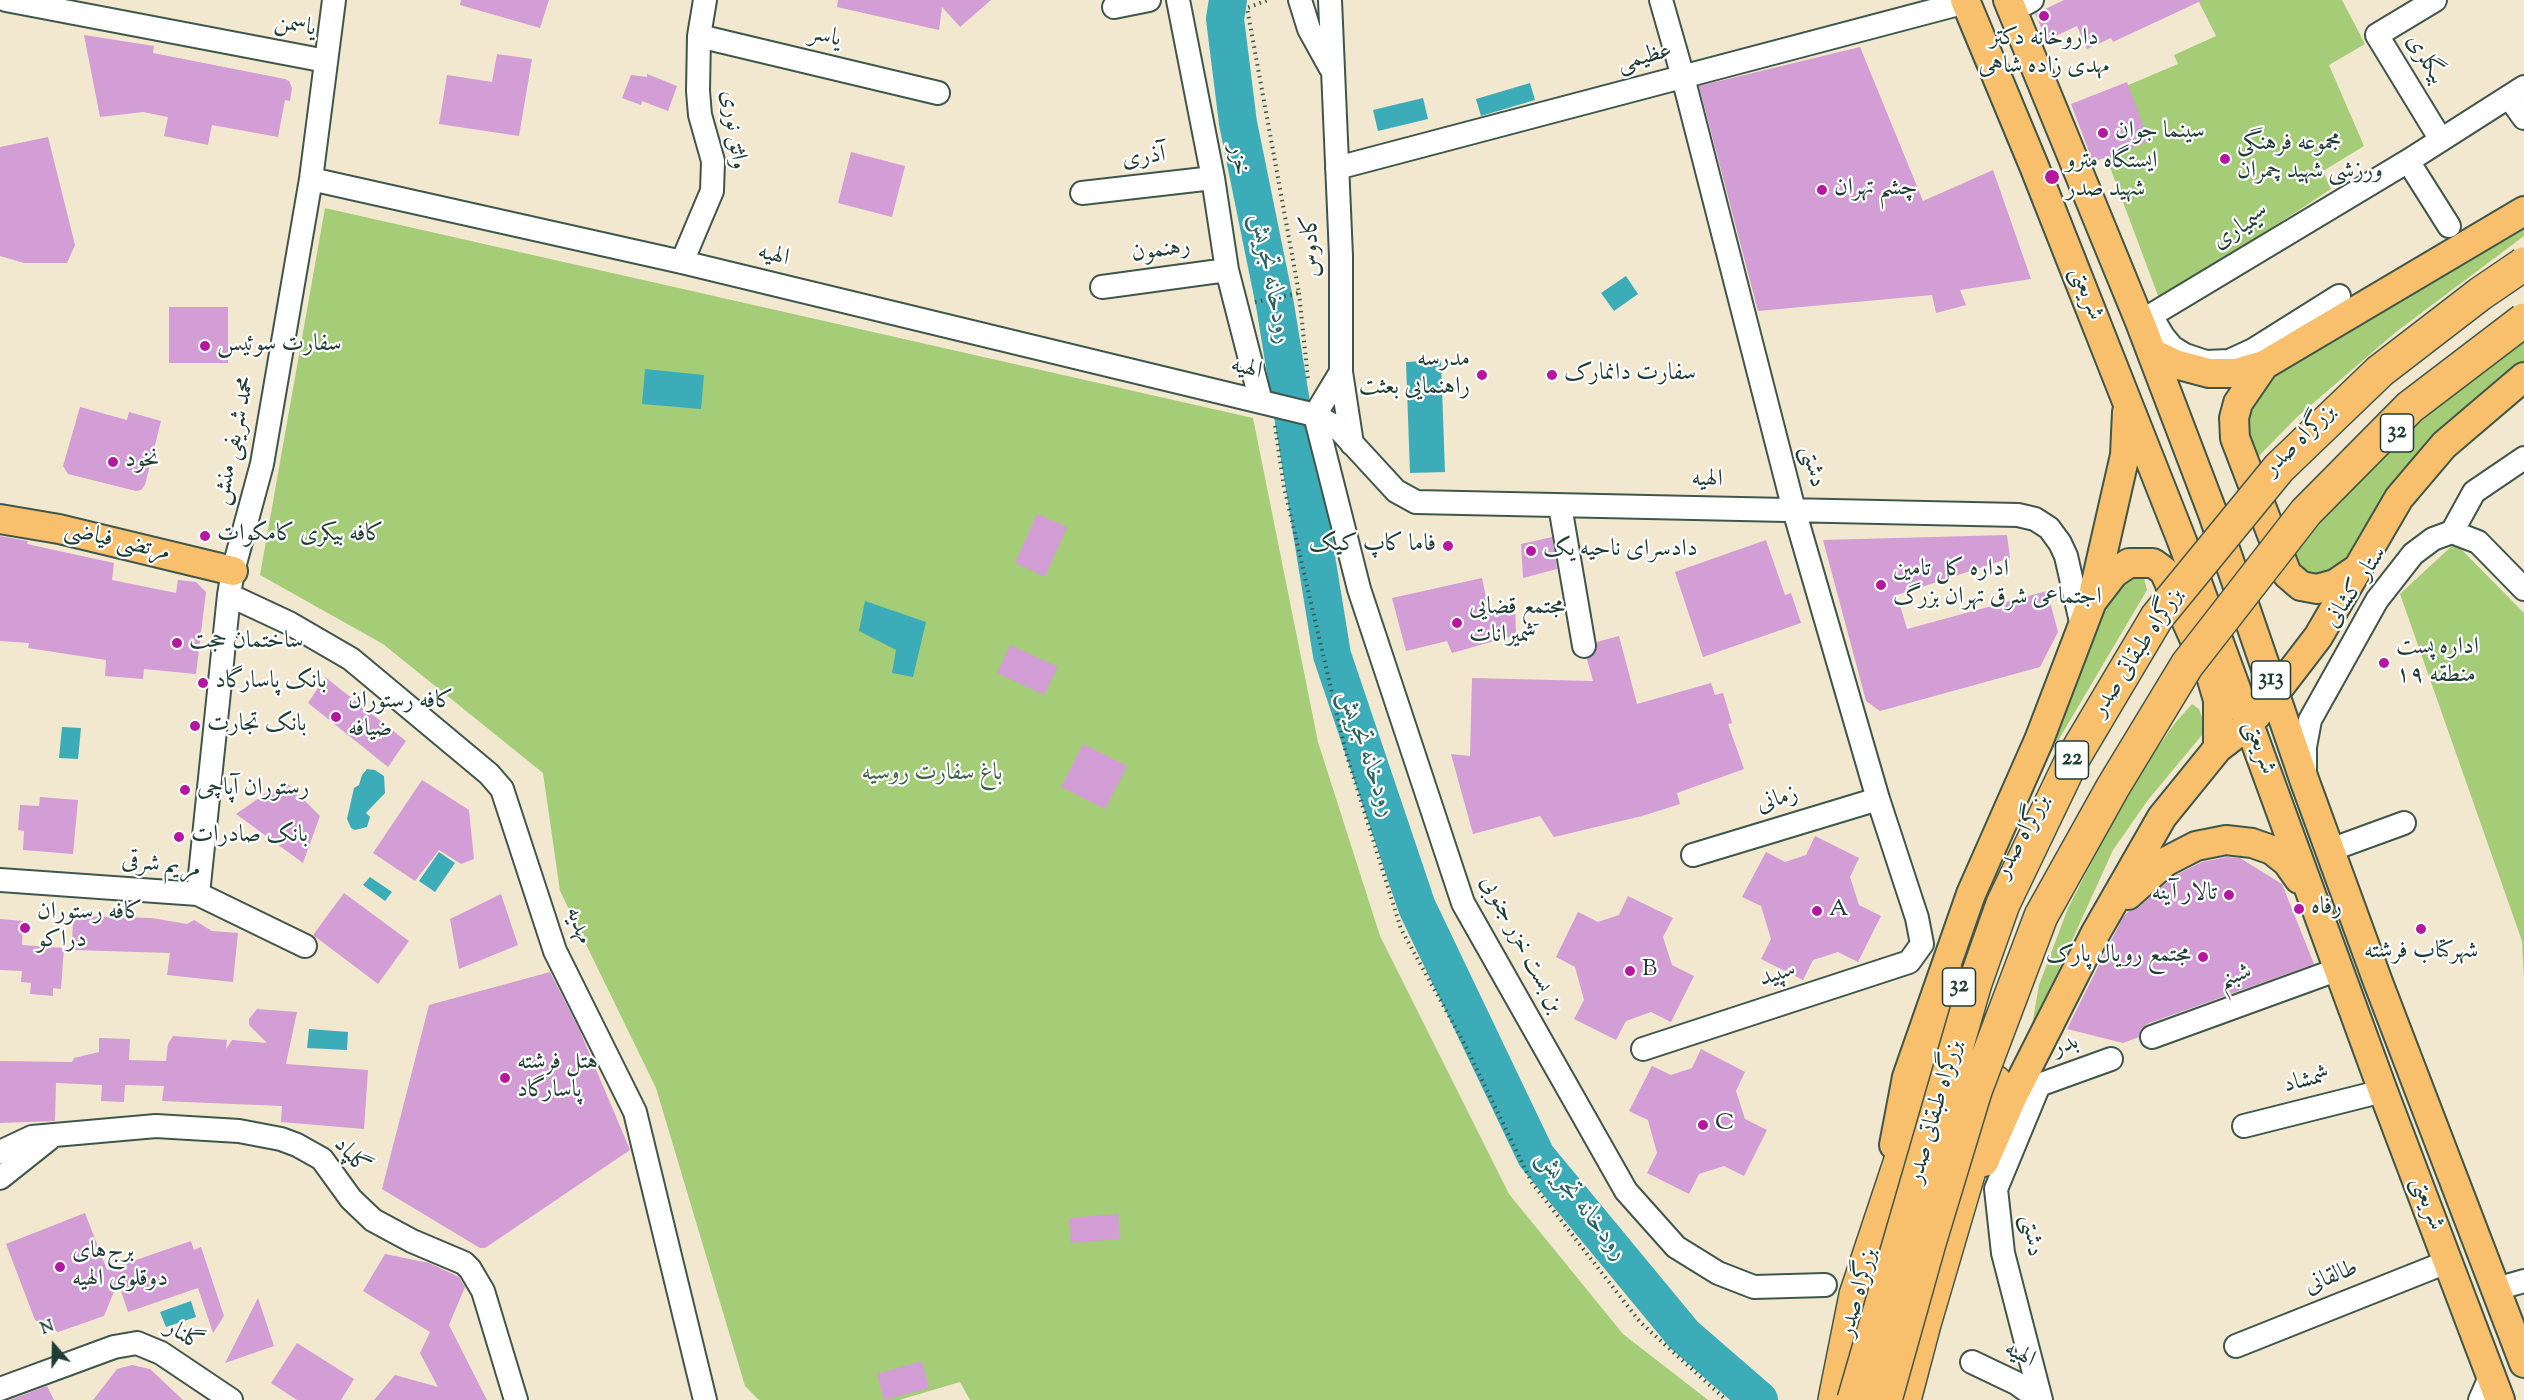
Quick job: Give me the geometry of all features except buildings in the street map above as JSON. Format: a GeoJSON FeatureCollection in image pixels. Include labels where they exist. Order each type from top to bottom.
{"type":"FeatureCollection","features":[{"type":"Feature","properties":{"kind":"highway","name":"بزرگراه صدر"},"geometry":{"type":"LineString","coordinates":[[1842,1397],[1856,1294],[1926,1081],[1990,900],[2067,758],[2152,612],[2274,465],[2376,366],[2476,289],[2524,257]]}},
{"type":"Feature","properties":{"kind":"highway","name":"بزرگراه طبقاتی صدر"},"geometry":{"type":"LineString","coordinates":[[1842,1397],[1975,983],[2003,904],[2078,749],[2157,617],[2279,468],[2380,371],[2480,294],[2524,264]]}},
{"type":"Feature","properties":{"kind":"highway","name":"بزرگراه طبقاتی صدر"},"geometry":{"type":"LineString","coordinates":[[1885,1400],[1975,1091],[2041,916],[2113,787],[2187,665],[2306,512],[2409,407],[2524,320]]}},
{"type":"Feature","properties":{"kind":"highway","name":"32"},"geometry":{"type":"LineString","coordinates":[[1904,1400],[1991,1094],[2052,920],[2119,790],[2189,671],[2287,556],[2415,414],[2524,329]]}},
{"type":"Feature","properties":{"kind":"main road","name":"شریعتی"},"geometry":{"type":"LineString","coordinates":[[1966,1],[2127,401],[2249,724],[2447,1262],[2490,1392]]}},
{"type":"Feature","properties":{"kind":"main road","name":"شریعتی"},"geometry":{"type":"LineString","coordinates":[[2017,4],[2146,319],[2152,353],[2213,514],[2309,793],[2378,982],[2524,1363]]}},
{"type":"Feature","properties":{"kind":"main road"},"geometry":{"type":"LineString","coordinates":[[2152,353],[2209,374],[2237,373],[2264,365],[2524,211]]}},
{"type":"Feature","properties":{"kind":"main road"},"geometry":{"type":"LineString","coordinates":[[2264,365],[2238,403],[2234,418],[2235,438],[2287,574],[2301,586],[2317,589],[2335,584],[2357,569]]}},
{"type":"Feature","properties":{"kind":"main road"},"geometry":{"type":"LineString","coordinates":[[1946,1246],[2012,1098],[2096,934],[2162,817],[2218,748],[2249,724],[2276,693],[2318,637],[2399,498],[2444,445],[2524,376]]}},
{"type":"Feature","properties":{"kind":"main road"},"geometry":{"type":"LineString","coordinates":[[1876,1235],[1907,1077],[1971,894],[2039,740],[2086,615],[2125,455],[2127,401]]}},
{"type":"Feature","properties":{"kind":"main road","name":"مرتضی فیاضی"},"geometry":{"type":"LineString","coordinates":[[0,519],[59,529],[231,583]]}},
{"type":"Feature","properties":{"kind":"main road"},"geometry":{"type":"LineString","coordinates":[[2086,615],[2114,573],[2129,563],[2153,563],[2164,571],[2211,676],[2218,700],[2218,748]]}},
{"type":"Feature","properties":{"kind":"main road"},"geometry":{"type":"LineString","coordinates":[[2282,814],[2309,793]]}},
{"type":"Feature","properties":{"kind":"main road"},"geometry":{"type":"LineString","coordinates":[[2096,934],[2134,888],[2165,862],[2196,846],[2226,840],[2252,843],[2272,850],[2287,862],[2312,898]]}},
{"type":"Feature","properties":{"kind":"street","name":"یاسمن"},"geometry":{"type":"LineString","coordinates":[[6,0],[326,61]]}},
{"type":"Feature","properties":{"kind":"street","name":"محمد شریفی منش"},"geometry":{"type":"LineString","coordinates":[[198,894],[231,583],[262,464],[311,179],[334,0]]}},
{"type":"Feature","properties":{"kind":"street","name":"واثق نوری"},"geometry":{"type":"LineString","coordinates":[[682,262],[712,191],[713,161],[700,115],[698,90],[699,36],[705,0]]}},
{"type":"Feature","properties":{"kind":"street"},"geometry":{"type":"LineString","coordinates":[[1114,7],[1149,0]]}},
{"type":"Feature","properties":{"kind":"street","name":"خزر"},"geometry":{"type":"LineString","coordinates":[[1178,0],[1213,178],[1227,270],[1264,402]]}},
{"type":"Feature","properties":{"kind":"street","name":"کادوس"},"geometry":{"type":"LineString","coordinates":[[1300,0],[1309,29],[1332,71]]}},
{"type":"Feature","properties":{"kind":"street","name":"کادوس"},"geometry":{"type":"LineString","coordinates":[[1330,0],[1341,256],[1341,372],[1352,444]]}},
{"type":"Feature","properties":{"kind":"street","name":"دشتی"},"geometry":{"type":"LineString","coordinates":[[1661,0],[1683,76],[1794,510],[1878,799],[1917,918],[1922,944]]}},
{"type":"Feature","properties":{"kind":"street","name":"بیگلری"},"geometry":{"type":"LineString","coordinates":[[2435,0],[2377,35],[2441,140]]}},
{"type":"Feature","properties":{"kind":"street","name":"عظیمی"},"geometry":{"type":"LineString","coordinates":[[1337,168],[1966,1]]}},
{"type":"Feature","properties":{"kind":"street","name":"یاسر"},"geometry":{"type":"LineString","coordinates":[[699,36],[938,93]]}},
{"type":"Feature","properties":{"kind":"street"},"geometry":{"type":"LineString","coordinates":[[2517,92],[2524,118]]}},
{"type":"Feature","properties":{"kind":"street","name":"سیمیاری"},"geometry":{"type":"LineString","coordinates":[[2146,319],[2517,92]]}},
{"type":"Feature","properties":{"kind":"street"},"geometry":{"type":"LineString","coordinates":[[2408,160],[2449,226]]}},
{"type":"Feature","properties":{"kind":"street","name":"آذری"},"geometry":{"type":"LineString","coordinates":[[1082,193],[1213,178]]}},
{"type":"Feature","properties":{"kind":"street","name":"الهیه"},"geometry":{"type":"LineString","coordinates":[[311,179],[682,262],[1315,414],[1338,429],[1396,492],[1416,502],[2018,515],[2035,519],[2049,528],[2061,543],[2086,615]]}},
{"type":"Feature","properties":{"kind":"street","name":"رهنمون"},"geometry":{"type":"LineString","coordinates":[[1102,287],[1227,270]]}},
{"type":"Feature","properties":{"kind":"street"},"geometry":{"type":"LineString","coordinates":[[2146,319],[2172,347],[2185,355],[2206,362],[2229,361],[2253,350],[2339,296]]}},
{"type":"Feature","properties":{"kind":"street"},"geometry":{"type":"LineString","coordinates":[[1315,414],[1341,372]]}},
{"type":"Feature","properties":{"kind":"street","name":"بن بست خزر جنوبی"},"geometry":{"type":"LineString","coordinates":[[1315,414],[1359,589],[1463,903],[1626,1191],[1676,1247],[1718,1273],[1754,1287],[1825,1285]]}},
{"type":"Feature","properties":{"kind":"street"},"geometry":{"type":"LineString","coordinates":[[2524,458],[2474,492],[2452,532],[2478,542],[2524,589]]}},
{"type":"Feature","properties":{"kind":"street"},"geometry":{"type":"LineString","coordinates":[[1560,506],[1584,646]]}},
{"type":"Feature","properties":{"kind":"street","name":"ستار کشانی"},"geometry":{"type":"LineString","coordinates":[[2309,793],[2305,747],[2310,720],[2377,600],[2413,554],[2433,539],[2452,532]]}},
{"type":"Feature","properties":{"kind":"street","name":"مهدیه"},"geometry":{"type":"LineString","coordinates":[[231,583],[289,623],[351,659],[489,774],[502,789],[555,951],[635,1112],[705,1400]]}},
{"type":"Feature","properties":{"kind":"street","name":"زمانی"},"geometry":{"type":"LineString","coordinates":[[1693,855],[1878,799]]}},
{"type":"Feature","properties":{"kind":"street"},"geometry":{"type":"LineString","coordinates":[[2330,850],[2404,823]]}},
{"type":"Feature","properties":{"kind":"street","name":"مریم شرقی"},"geometry":{"type":"LineString","coordinates":[[0,880],[198,894],[305,946]]}},
{"type":"Feature","properties":{"kind":"street","name":"سپید"},"geometry":{"type":"LineString","coordinates":[[1643,1048],[1909,962],[1922,944]]}},
{"type":"Feature","properties":{"kind":"street","name":"شبنم"},"geometry":{"type":"LineString","coordinates":[[2152,1037],[2339,969]]}},
{"type":"Feature","properties":{"kind":"street","name":"بدر"},"geometry":{"type":"LineString","coordinates":[[2039,1085],[2111,1059]]}},
{"type":"Feature","properties":{"kind":"street","name":"دشتی"},"geometry":{"type":"LineString","coordinates":[[2039,1085],[1996,1189],[2003,1253],[2040,1400]]}},
{"type":"Feature","properties":{"kind":"street","name":"شمشاد"},"geometry":{"type":"LineString","coordinates":[[2244,1126],[2384,1091]]}},
{"type":"Feature","properties":{"kind":"street","name":"گلپاد"},"geometry":{"type":"LineString","coordinates":[[0,1152],[32,1137],[156,1126],[238,1131],[281,1139],[310,1152],[322,1159],[351,1199],[373,1220],[412,1241],[464,1263],[470,1269],[483,1292],[516,1400]]}},
{"type":"Feature","properties":{"kind":"street"},"geometry":{"type":"LineString","coordinates":[[0,1178],[55,1135]]}},
{"type":"Feature","properties":{"kind":"street","name":"طالقانی"},"geometry":{"type":"LineString","coordinates":[[2236,1346],[2447,1262]]}},
{"type":"Feature","properties":{"kind":"street"},"geometry":{"type":"LineString","coordinates":[[2496,1289],[2524,1281]]}},
{"type":"Feature","properties":{"kind":"street","name":"گلنار"},"geometry":{"type":"LineString","coordinates":[[0,1389],[114,1347],[137,1342],[161,1353],[231,1400]]}},
{"type":"Feature","properties":{"kind":"street","name":"الهیه"},"geometry":{"type":"LineString","coordinates":[[1971,1362],[2016,1383],[2040,1400]]}},
{"type":"Feature","properties":{"kind":"path"},"geometry":{"type":"LineString","coordinates":[[1268,0],[1247,8],[1299,293],[1308,379]]}},
{"type":"Feature","properties":{"kind":"path"},"geometry":{"type":"LineString","coordinates":[[1268,299],[1299,293]]}},
{"type":"Feature","properties":{"kind":"path"},"geometry":{"type":"LineString","coordinates":[[1264,402],[1346,753],[1401,929],[1464,1043],[1532,1183],[1640,1322],[1726,1400]]}},
{"type":"Feature","properties":{"kind":"green space","name":"مجموعه فرهنگی ورزشی شهید چمران"},"geometry":{"type":"Polygon","coordinates":[[[2198,0],[2342,0],[2365,44],[2329,65],[2364,146],[2323,171],[2331,189],[2160,301],[2086,103],[2178,64],[2174,55],[2216,36],[2198,0]]]}},
{"type":"Feature","properties":{"kind":"green space","name":"باغ سفارت روسیه"},"geometry":{"type":"Polygon","coordinates":[[[325,208],[1253,418],[1318,742],[1380,936],[1509,1194],[1623,1334],[1708,1400],[970,1400],[960,1382],[899,1400],[759,1400],[745,1386],[656,1088],[560,891],[543,773],[383,644],[260,575],[325,208]]]}},
{"type":"Feature","properties":{"kind":"green space"},"geometry":{"type":"Polygon","coordinates":[[[2524,223],[2524,236],[2396,332],[2297,417],[2254,461],[2244,428],[2251,408],[2267,381],[2301,354],[2524,223]]]}},
{"type":"Feature","properties":{"kind":"green space"},"geometry":{"type":"Polygon","coordinates":[[[2524,338],[2524,365],[2336,572],[2301,577],[2293,554],[2336,505],[2389,451],[2434,410],[2524,338]]]}},
{"type":"Feature","properties":{"kind":"green space"},"geometry":{"type":"Polygon","coordinates":[[[2455,543],[2524,613],[2524,980],[2522,941],[2400,594],[2455,543]]]}},
{"type":"Feature","properties":{"kind":"green space"},"geometry":{"type":"Polygon","coordinates":[[[2136,575],[2144,578],[2147,590],[2036,778],[2085,640],[2108,602],[2123,584],[2136,575]]]}},
{"type":"Feature","properties":{"kind":"green space"},"geometry":{"type":"Polygon","coordinates":[[[2192,704],[2199,709],[2203,720],[2202,735],[2148,800],[2113,850],[2031,1031],[2039,985],[2068,908],[2133,783],[2175,723],[2192,704]]]}},
{"type":"Feature","properties":{"kind":"water"},"geometry":{"type":"Polygon","coordinates":[[[1530,83],[1535,100],[1481,116],[1476,99],[1530,83]]]}},
{"type":"Feature","properties":{"kind":"water"},"geometry":{"type":"Polygon","coordinates":[[[1423,98],[1428,119],[1378,131],[1373,110],[1423,98]]]}},
{"type":"Feature","properties":{"kind":"water"},"geometry":{"type":"Polygon","coordinates":[[[1626,276],[1638,294],[1614,311],[1601,293],[1626,276]]]}},
{"type":"Feature","properties":{"kind":"water"},"geometry":{"type":"Polygon","coordinates":[[[1441,360],[1445,472],[1410,473],[1406,362],[1441,360]]]}},
{"type":"Feature","properties":{"kind":"water"},"geometry":{"type":"Polygon","coordinates":[[[645,369],[704,375],[701,409],[642,404],[645,369]]]}},
{"type":"Feature","properties":{"kind":"water"},"geometry":{"type":"Polygon","coordinates":[[[865,601],[926,622],[913,677],[892,673],[896,650],[859,631],[865,601]]]}},
{"type":"Feature","properties":{"kind":"water"},"geometry":{"type":"Polygon","coordinates":[[[62,727],[81,728],[78,759],[59,758],[62,727]]]}},
{"type":"Feature","properties":{"kind":"water"},"geometry":{"type":"Polygon","coordinates":[[[367,769],[375,770],[384,776],[385,793],[366,813],[370,817],[367,827],[355,830],[351,828],[347,819],[354,788],[359,785],[367,769]]]}},
{"type":"Feature","properties":{"kind":"water"},"geometry":{"type":"Polygon","coordinates":[[[439,852],[455,863],[435,892],[419,881],[439,852]]]}},
{"type":"Feature","properties":{"kind":"water"},"geometry":{"type":"Polygon","coordinates":[[[370,877],[392,892],[385,901],[363,885],[370,877]]]}},
{"type":"Feature","properties":{"kind":"water"},"geometry":{"type":"Polygon","coordinates":[[[309,1029],[348,1032],[347,1050],[307,1048],[309,1029]]]}},
{"type":"Feature","properties":{"kind":"water"},"geometry":{"type":"Polygon","coordinates":[[[191,1301],[196,1317],[166,1327],[160,1312],[191,1301]]]}},
{"type":"Feature","properties":{"kind":"waterway","name":"رودخانه تجریش"},"geometry":{"type":"LineString","coordinates":[[1228,0],[1225,19],[1238,123],[1275,305],[1332,655],[1417,907],[1536,1156],[1684,1335],[1759,1400]]}},
{"type":"Feature","properties":{"kind":"place","name":"داروخانه دکتر مهدی زاده شاهی"},"geometry":{"type":"Point","coordinates":[2044,16]}},
{"type":"Feature","properties":{"kind":"place","name":"سینما جوان"},"geometry":{"type":"Point","coordinates":[2103,133]}},
{"type":"Feature","properties":{"kind":"place","name":"مجموعه فرهنگی ورزشی شهید چمران"},"geometry":{"type":"Point","coordinates":[2225,159]}},
{"type":"Feature","properties":{"kind":"place","name":"ایستگاه مترو شهید صدر"},"geometry":{"type":"Point","coordinates":[2052,177]}},
{"type":"Feature","properties":{"kind":"place","name":"چشم تهران"},"geometry":{"type":"Point","coordinates":[1822,190]}},
{"type":"Feature","properties":{"kind":"place","name":"سفارت سوئیس"},"geometry":{"type":"Point","coordinates":[205,346]}},
{"type":"Feature","properties":{"kind":"place","name":"مدرسه راهنمایی بعثت"},"geometry":{"type":"Point","coordinates":[1482,375]}},
{"type":"Feature","properties":{"kind":"place","name":"سفارت دانمارک"},"geometry":{"type":"Point","coordinates":[1552,375]}},
{"type":"Feature","properties":{"kind":"place","name":"نخود"},"geometry":{"type":"Point","coordinates":[113,462]}},
{"type":"Feature","properties":{"kind":"place","name":"کافه بیکری کامکوات"},"geometry":{"type":"Point","coordinates":[205,536]}},
{"type":"Feature","properties":{"kind":"place","name":"فاما کاپ کیک"},"geometry":{"type":"Point","coordinates":[1448,546]}},
{"type":"Feature","properties":{"kind":"place","name":"دادسرای ناحیه یک"},"geometry":{"type":"Point","coordinates":[1531,551]}},
{"type":"Feature","properties":{"kind":"place","name":"اداره کل تامین اجتماعی شرق تهران بزرگ"},"geometry":{"type":"Point","coordinates":[1881,585]}},
{"type":"Feature","properties":{"kind":"place","name":"مجتمع قضایی شمیرانات"},"geometry":{"type":"Point","coordinates":[1457,623]}},
{"type":"Feature","properties":{"kind":"place","name":"ساختمان حجت"},"geometry":{"type":"Point","coordinates":[177,643]}},
{"type":"Feature","properties":{"kind":"place","name":"اداره پست منطقه ۱۹"},"geometry":{"type":"Point","coordinates":[2384,663]}},
{"type":"Feature","properties":{"kind":"place","name":"بانک پاسارگاد"},"geometry":{"type":"Point","coordinates":[203,683]}},
{"type":"Feature","properties":{"kind":"place","name":"کافه رستوران ضیافه"},"geometry":{"type":"Point","coordinates":[336,717]}},
{"type":"Feature","properties":{"kind":"place","name":"بانک تجارت"},"geometry":{"type":"Point","coordinates":[195,726]}},
{"type":"Feature","properties":{"kind":"place","name":"رستوران آپاچی"},"geometry":{"type":"Point","coordinates":[185,790]}},
{"type":"Feature","properties":{"kind":"place","name":"بانک صادرات"},"geometry":{"type":"Point","coordinates":[179,837]}},
{"type":"Feature","properties":{"kind":"place","name":"تالار آینه"},"geometry":{"type":"Point","coordinates":[2229,895]}},
{"type":"Feature","properties":{"kind":"place","name":"رفاه"},"geometry":{"type":"Point","coordinates":[2299,909]}},
{"type":"Feature","properties":{"kind":"place","name":"A"},"geometry":{"type":"Point","coordinates":[1817,911]}},
{"type":"Feature","properties":{"kind":"place","name":"کافه رستوران دراکو"},"geometry":{"type":"Point","coordinates":[25,928]}},
{"type":"Feature","properties":{"kind":"place","name":"شهرکتاب فرشته"},"geometry":{"type":"Point","coordinates":[2421,929]}},
{"type":"Feature","properties":{"kind":"place","name":"مجتمع رویال پارک"},"geometry":{"type":"Point","coordinates":[2203,957]}},
{"type":"Feature","properties":{"kind":"place","name":"B"},"geometry":{"type":"Point","coordinates":[1630,971]}},
{"type":"Feature","properties":{"kind":"place","name":"هتل فرشته پاسارگاد"},"geometry":{"type":"Point","coordinates":[505,1078]}},
{"type":"Feature","properties":{"kind":"place","name":"C"},"geometry":{"type":"Point","coordinates":[1703,1125]}},
{"type":"Feature","properties":{"kind":"place","name":"برج‌های دوقلوی الهیه"},"geometry":{"type":"Point","coordinates":[60,1267]}}]}
